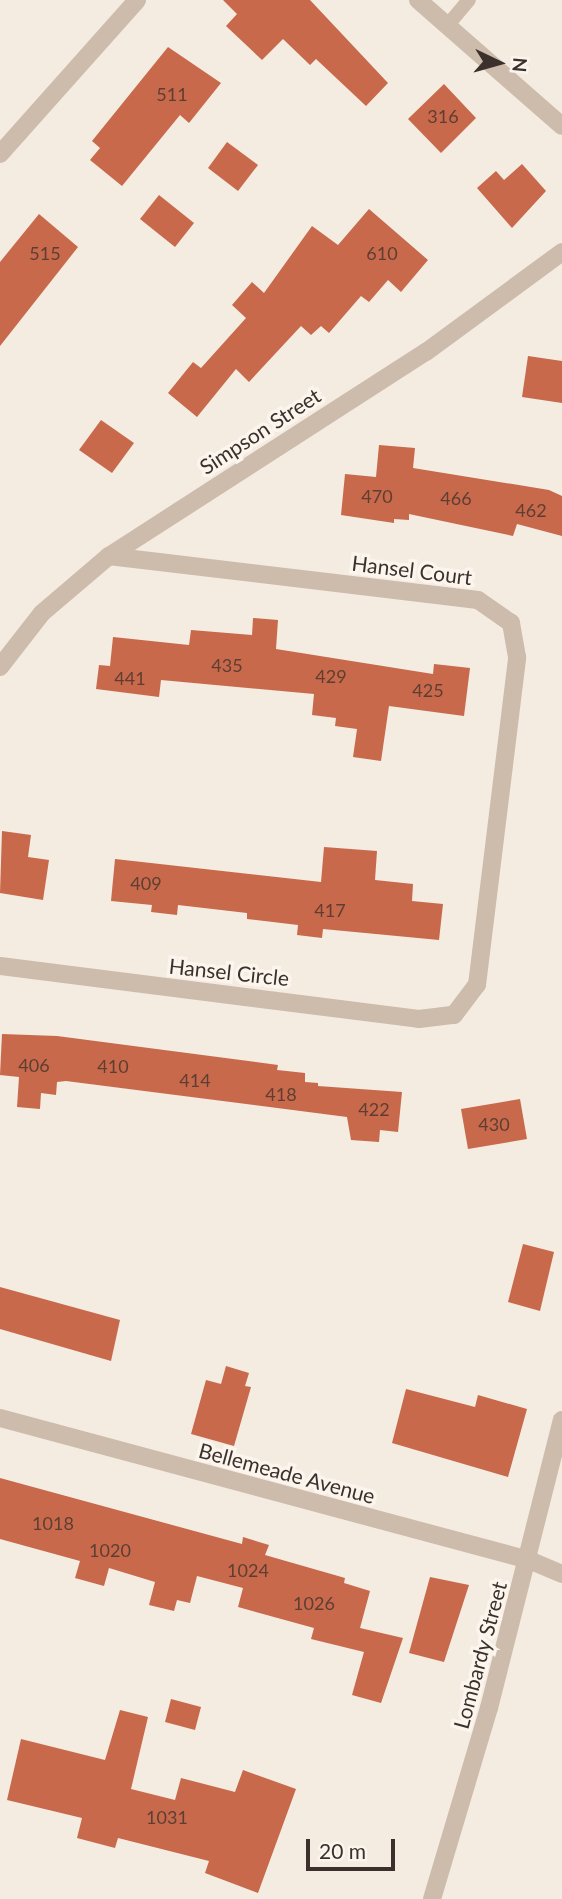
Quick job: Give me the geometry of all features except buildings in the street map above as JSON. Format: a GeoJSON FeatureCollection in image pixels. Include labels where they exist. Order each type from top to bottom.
{"type":"FeatureCollection","features":[{"type":"Feature","properties":{"kind":"street"},"geometry":{"type":"LineString","coordinates":[[0,154],[137,0]]}},
{"type":"Feature","properties":{"kind":"street"},"geometry":{"type":"LineString","coordinates":[[418,0],[562,126]]}},
{"type":"Feature","properties":{"kind":"street","name":"Simpson Street"},"geometry":{"type":"LineString","coordinates":[[0,667],[43,612],[109,556],[426,352],[562,252]]}},
{"type":"Feature","properties":{"kind":"street","name":"Hansel Court"},"geometry":{"type":"LineString","coordinates":[[109,556],[478,600],[510,623],[517,657],[483,947],[477,985],[454,1015]]}},
{"type":"Feature","properties":{"kind":"street","name":"Hansel Circle"},"geometry":{"type":"LineString","coordinates":[[0,966],[419,1019],[454,1015]]}},
{"type":"Feature","properties":{"kind":"street","name":"Bellemeade Avenue"},"geometry":{"type":"LineString","coordinates":[[0,1418],[529,1560],[562,1574]]}},
{"type":"Feature","properties":{"kind":"street","name":"Lombardy Street"},"geometry":{"type":"LineString","coordinates":[[432,1899],[529,1560],[562,1420]]}},
{"type":"Feature","properties":{"kind":"lane"},"geometry":{"type":"LineString","coordinates":[[447,26],[469,0]]}}]}
